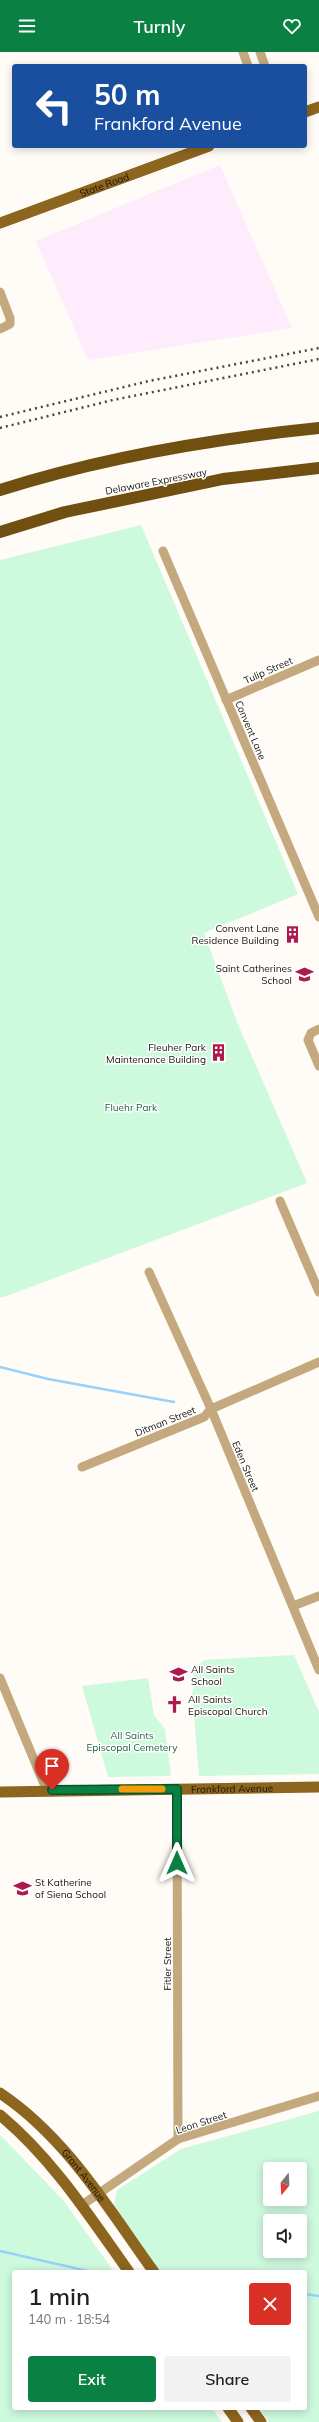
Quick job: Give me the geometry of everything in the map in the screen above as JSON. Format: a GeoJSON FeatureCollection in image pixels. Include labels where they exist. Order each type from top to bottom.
{"type":"FeatureCollection","features":[{"type":"Feature","properties":{"kind":"highway"},"geometry":{"type":"LineString","coordinates":[[0,490],[116,458],[244,435],[319,428]]}},
{"type":"Feature","properties":{"kind":"highway","name":"Delaware Expressway"},"geometry":{"type":"LineString","coordinates":[[0,532],[65,512],[223,479],[319,468]]}},
{"type":"Feature","properties":{"kind":"main road"},"geometry":{"type":"LineString","coordinates":[[307,111],[319,107]]}},
{"type":"Feature","properties":{"kind":"main road","name":"State Road"},"geometry":{"type":"LineString","coordinates":[[0,223],[204,148]]}},
{"type":"Feature","properties":{"kind":"main road","name":"Frankford Avenue"},"geometry":{"type":"LineString","coordinates":[[0,1792],[319,1787]]}},
{"type":"Feature","properties":{"kind":"main road","name":"Grant Avenue"},"geometry":{"type":"LineString","coordinates":[[0,2093],[50,2133],[98,2194],[153,2270]]}},
{"type":"Feature","properties":{"kind":"main road","name":"Grant Avenue"},"geometry":{"type":"LineString","coordinates":[[0,2115],[43,2157],[82,2206],[128,2270]]}},
{"type":"Feature","properties":{"kind":"main road"},"geometry":{"type":"LineString","coordinates":[[229,2410],[238,2422]]}},
{"type":"Feature","properties":{"kind":"main road"},"geometry":{"type":"LineString","coordinates":[[252,2410],[260,2422]]}},
{"type":"Feature","properties":{"kind":"street"},"geometry":{"type":"LineString","coordinates":[[243,52],[247,64]]}},
{"type":"Feature","properties":{"kind":"street"},"geometry":{"type":"LineString","coordinates":[[260,52],[264,64]]}},
{"type":"Feature","properties":{"kind":"street"},"geometry":{"type":"LineString","coordinates":[[0,292],[10,324],[0,330]]}},
{"type":"Feature","properties":{"kind":"street","name":"Convent Lane"},"geometry":{"type":"LineString","coordinates":[[163,551],[319,917]]}},
{"type":"Feature","properties":{"kind":"street","name":"Tulip Street"},"geometry":{"type":"LineString","coordinates":[[226,700],[319,660]]}},
{"type":"Feature","properties":{"kind":"street"},"geometry":{"type":"LineString","coordinates":[[319,1029],[311,1032],[308,1040],[319,1066]]}},
{"type":"Feature","properties":{"kind":"street"},"geometry":{"type":"LineString","coordinates":[[280,1201],[319,1292]]}},
{"type":"Feature","properties":{"kind":"street","name":"Eden Street"},"geometry":{"type":"LineString","coordinates":[[150,1272],[210,1409],[319,1670]]}},
{"type":"Feature","properties":{"kind":"street","name":"Ditman Street"},"geometry":{"type":"LineString","coordinates":[[82,1467],[204,1417],[210,1409],[319,1362]]}},
{"type":"Feature","properties":{"kind":"street"},"geometry":{"type":"LineString","coordinates":[[293,1606],[319,1596]]}},
{"type":"Feature","properties":{"kind":"street"},"geometry":{"type":"LineString","coordinates":[[0,1678],[47,1791]]}},
{"type":"Feature","properties":{"kind":"street","name":"Fitler Street"},"geometry":{"type":"LineString","coordinates":[[177,1789],[178,2139]]}},
{"type":"Feature","properties":{"kind":"street","name":"Leon Street"},"geometry":{"type":"LineString","coordinates":[[82,2206],[178,2139],[319,2096]]}},
{"type":"Feature","properties":{"kind":"shaded area"},"geometry":{"type":"Polygon","coordinates":[[[220,165],[292,328],[88,360],[36,241],[220,165]]]}},
{"type":"Feature","properties":{"kind":"green space","name":"Fluehr Park"},"geometry":{"type":"Polygon","coordinates":[[[141,525],[298,894],[204,933],[237,1022],[307,1183],[4,1297],[0,1297],[0,560],[141,525]]]}},
{"type":"Feature","properties":{"kind":"green space","name":"All Saints Episcopal Cemetery"},"geometry":{"type":"Polygon","coordinates":[[[294,1655],[319,1712],[319,1774],[199,1776],[192,1693],[195,1685],[194,1669],[204,1660],[294,1655]]]}},
{"type":"Feature","properties":{"kind":"green space","name":"All Saints Episcopal Cemetery"},"geometry":{"type":"Polygon","coordinates":[[[148,1678],[154,1715],[165,1729],[171,1776],[108,1777],[82,1686],[148,1678]]]}},
{"type":"Feature","properties":{"kind":"green space"},"geometry":{"type":"Polygon","coordinates":[[[319,2111],[319,2422],[269,2422],[260,2410],[307,2410],[307,2270],[159,2270],[114,2205],[117,2190],[181,2149],[319,2111]]]}},
{"type":"Feature","properties":{"kind":"green space"},"geometry":{"type":"Polygon","coordinates":[[[0,2135],[63,2200],[113,2270],[12,2270],[12,2410],[213,2410],[222,2422],[0,2422],[0,2135]]]}},
{"type":"Feature","properties":{"kind":"waterway"},"geometry":{"type":"LineString","coordinates":[[0,1367],[48,1379],[174,1402]]}},
{"type":"Feature","properties":{"kind":"waterway"},"geometry":{"type":"LineString","coordinates":[[0,2251],[83,2270]]}},
{"type":"Feature","properties":{"kind":"waterway"},"geometry":{"type":"LineString","coordinates":[[307,2294],[319,2296]]}},
{"type":"Feature","properties":{"kind":"railway"},"geometry":{"type":"LineString","coordinates":[[0,417],[149,381],[319,348]]}},
{"type":"Feature","properties":{"kind":"railway"},"geometry":{"type":"LineString","coordinates":[[0,428],[113,400],[319,359]]}},
{"type":"Feature","properties":{"kind":"slow traffic"},"geometry":{"type":"LineString","coordinates":[[122,1789],[162,1789]]}},
{"type":"Feature","properties":{"kind":"place","name":"Convent Lane Residence Building"},"geometry":{"type":"Point","coordinates":[292,934]}},
{"type":"Feature","properties":{"kind":"place","name":"Saint Catherines School"},"geometry":{"type":"Point","coordinates":[305,974]}},
{"type":"Feature","properties":{"kind":"place","name":"Fleuher Park Maintenance Building"},"geometry":{"type":"Point","coordinates":[219,1053]}},
{"type":"Feature","properties":{"kind":"place","name":"All Saints School"},"geometry":{"type":"Point","coordinates":[178,1675]}},
{"type":"Feature","properties":{"kind":"place","name":"All Saints Episcopal Church"},"geometry":{"type":"Point","coordinates":[175,1705]}},
{"type":"Feature","properties":{"kind":"place","name":"St Katherine of Siena School"},"geometry":{"type":"Point","coordinates":[22,1888]}},
{"type":"Feature","properties":{"kind":"route"},"geometry":{"type":"LineString","coordinates":[[52,1790],[177,1789],[177,1863]]}}]}
